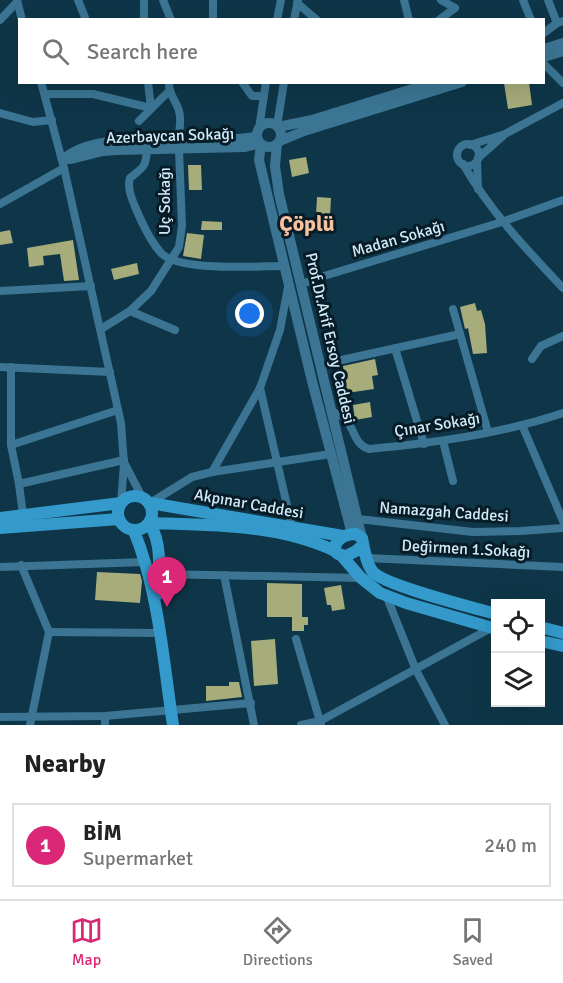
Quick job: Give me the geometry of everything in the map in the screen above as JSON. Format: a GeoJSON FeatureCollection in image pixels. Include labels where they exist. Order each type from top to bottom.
{"type":"FeatureCollection","features":[{"type":"Feature","properties":{"kind":"main road"},"geometry":{"type":"LineString","coordinates":[[131,496],[146,500],[153,511],[149,524],[134,531],[126,528],[119,519],[118,508],[121,503],[131,496]]}},
{"type":"Feature","properties":{"kind":"main road","name":"Akpınar Caddesi"},"geometry":{"type":"LineString","coordinates":[[146,500],[355,538]]}},
{"type":"Feature","properties":{"kind":"main road"},"geometry":{"type":"LineString","coordinates":[[0,518],[121,503]]}},
{"type":"Feature","properties":{"kind":"main road"},"geometry":{"type":"LineString","coordinates":[[0,528],[119,519]]}},
{"type":"Feature","properties":{"kind":"main road","name":"Akpınar Caddesi"},"geometry":{"type":"LineString","coordinates":[[149,524],[185,523],[262,530],[294,536],[338,554],[362,578],[386,595],[491,628]]}},
{"type":"Feature","properties":{"kind":"main road"},"geometry":{"type":"LineString","coordinates":[[149,524],[157,538],[159,574],[155,605]]}},
{"type":"Feature","properties":{"kind":"main road"},"geometry":{"type":"LineString","coordinates":[[134,531],[145,562],[155,605],[173,725]]}},
{"type":"Feature","properties":{"kind":"main road"},"geometry":{"type":"LineString","coordinates":[[355,538],[351,555],[338,554],[335,545],[355,538]]}},
{"type":"Feature","properties":{"kind":"main road"},"geometry":{"type":"LineString","coordinates":[[355,538],[367,558],[371,571],[378,577],[491,613]]}},
{"type":"Feature","properties":{"kind":"main road"},"geometry":{"type":"LineString","coordinates":[[545,628],[563,633]]}},
{"type":"Feature","properties":{"kind":"main road"},"geometry":{"type":"LineString","coordinates":[[545,642],[563,646]]}},
{"type":"Feature","properties":{"kind":"street"},"geometry":{"type":"LineString","coordinates":[[78,0],[85,18]]}},
{"type":"Feature","properties":{"kind":"street"},"geometry":{"type":"LineString","coordinates":[[144,0],[144,18]]}},
{"type":"Feature","properties":{"kind":"street"},"geometry":{"type":"LineString","coordinates":[[163,0],[170,18]]}},
{"type":"Feature","properties":{"kind":"street"},"geometry":{"type":"LineString","coordinates":[[213,0],[213,18]]}},
{"type":"Feature","properties":{"kind":"street"},"geometry":{"type":"LineString","coordinates":[[278,18],[281,0]]}},
{"type":"Feature","properties":{"kind":"street"},"geometry":{"type":"LineString","coordinates":[[404,0],[408,18]]}},
{"type":"Feature","properties":{"kind":"street"},"geometry":{"type":"LineString","coordinates":[[441,0],[455,4],[442,18]]}},
{"type":"Feature","properties":{"kind":"street"},"geometry":{"type":"LineString","coordinates":[[523,0],[530,18]]}},
{"type":"Feature","properties":{"kind":"street"},"geometry":{"type":"LineString","coordinates":[[545,32],[560,22],[548,0]]}},
{"type":"Feature","properties":{"kind":"street"},"geometry":{"type":"LineString","coordinates":[[17,1],[21,18]]}},
{"type":"Feature","properties":{"kind":"street"},"geometry":{"type":"LineString","coordinates":[[0,20],[17,1]]}},
{"type":"Feature","properties":{"kind":"street"},"geometry":{"type":"LineString","coordinates":[[294,18],[297,2]]}},
{"type":"Feature","properties":{"kind":"street"},"geometry":{"type":"LineString","coordinates":[[297,2],[315,18]]}},
{"type":"Feature","properties":{"kind":"street"},"geometry":{"type":"LineString","coordinates":[[545,48],[563,43]]}},
{"type":"Feature","properties":{"kind":"street"},"geometry":{"type":"LineString","coordinates":[[545,56],[563,51]]}},
{"type":"Feature","properties":{"kind":"street"},"geometry":{"type":"LineString","coordinates":[[545,66],[563,83]]}},
{"type":"Feature","properties":{"kind":"street"},"geometry":{"type":"LineString","coordinates":[[42,84],[64,168],[121,423],[124,462],[121,503]]}},
{"type":"Feature","properties":{"kind":"street"},"geometry":{"type":"LineString","coordinates":[[148,84],[151,108]]}},
{"type":"Feature","properties":{"kind":"street"},"geometry":{"type":"LineString","coordinates":[[243,84],[252,96],[264,96]]}},
{"type":"Feature","properties":{"kind":"street","name":"Prof.Dr.Arif Ersoy Caddesi"},"geometry":{"type":"LineString","coordinates":[[266,84],[259,138],[260,160],[331,454],[355,538]]}},
{"type":"Feature","properties":{"kind":"street"},"geometry":{"type":"LineString","coordinates":[[278,142],[281,132],[277,127],[284,84]]}},
{"type":"Feature","properties":{"kind":"street"},"geometry":{"type":"LineString","coordinates":[[429,84],[312,120],[277,127],[265,124],[259,138],[268,147],[304,131],[456,84]]}},
{"type":"Feature","properties":{"kind":"street"},"geometry":{"type":"LineString","coordinates":[[139,122],[169,87]]}},
{"type":"Feature","properties":{"kind":"street","name":"Uç Sokağı"},"geometry":{"type":"LineString","coordinates":[[101,329],[130,311],[151,291],[179,247],[182,226],[178,145],[180,117],[169,87]]}},
{"type":"Feature","properties":{"kind":"street"},"geometry":{"type":"LineString","coordinates":[[45,94],[93,94],[151,108]]}},
{"type":"Feature","properties":{"kind":"street"},"geometry":{"type":"LineString","coordinates":[[563,104],[505,134],[463,146],[458,150],[457,157],[502,222],[563,288]]}},
{"type":"Feature","properties":{"kind":"street"},"geometry":{"type":"LineString","coordinates":[[0,113],[33,122],[52,120]]}},
{"type":"Feature","properties":{"kind":"street"},"geometry":{"type":"LineString","coordinates":[[463,164],[471,165],[505,134]]}},
{"type":"Feature","properties":{"kind":"street","name":"Azerbaycan Sokağı"},"geometry":{"type":"LineString","coordinates":[[178,145],[101,143],[80,149],[63,159],[103,151],[147,149],[259,138]]}},
{"type":"Feature","properties":{"kind":"street","name":"Prof.Dr.Arif Ersoy Caddesi"},"geometry":{"type":"LineString","coordinates":[[278,142],[276,176],[358,519],[355,538]]}},
{"type":"Feature","properties":{"kind":"street"},"geometry":{"type":"LineString","coordinates":[[470,145],[478,151],[478,190]]}},
{"type":"Feature","properties":{"kind":"street"},"geometry":{"type":"LineString","coordinates":[[147,149],[145,165],[130,178],[128,186],[143,225],[162,254],[172,259],[212,267],[285,266]]}},
{"type":"Feature","properties":{"kind":"street"},"geometry":{"type":"LineString","coordinates":[[0,204],[64,168]]}},
{"type":"Feature","properties":{"kind":"street","name":"Madan Sokağı"},"geometry":{"type":"LineString","coordinates":[[302,284],[502,222],[563,200]]}},
{"type":"Feature","properties":{"kind":"street"},"geometry":{"type":"LineString","coordinates":[[212,472],[260,388],[280,330],[289,283]]}},
{"type":"Feature","properties":{"kind":"street"},"geometry":{"type":"LineString","coordinates":[[0,291],[91,286]]}},
{"type":"Feature","properties":{"kind":"street"},"geometry":{"type":"LineString","coordinates":[[453,309],[488,432]]}},
{"type":"Feature","properties":{"kind":"street"},"geometry":{"type":"LineString","coordinates":[[130,311],[176,330]]}},
{"type":"Feature","properties":{"kind":"street"},"geometry":{"type":"LineString","coordinates":[[337,361],[460,333]]}},
{"type":"Feature","properties":{"kind":"street"},"geometry":{"type":"LineString","coordinates":[[532,359],[541,346],[563,336]]}},
{"type":"Feature","properties":{"kind":"street"},"geometry":{"type":"LineString","coordinates":[[395,348],[424,444]]}},
{"type":"Feature","properties":{"kind":"street"},"geometry":{"type":"LineString","coordinates":[[0,367],[110,372]]}},
{"type":"Feature","properties":{"kind":"street"},"geometry":{"type":"LineString","coordinates":[[11,367],[11,445],[23,515]]}},
{"type":"Feature","properties":{"kind":"street"},"geometry":{"type":"LineString","coordinates":[[260,388],[292,526]]}},
{"type":"Feature","properties":{"kind":"street"},"geometry":{"type":"LineString","coordinates":[[11,445],[118,411]]}},
{"type":"Feature","properties":{"kind":"street","name":"Çınar Sokağı"},"geometry":{"type":"LineString","coordinates":[[333,412],[345,418],[359,444],[369,449],[443,441],[522,425],[563,413]]}},
{"type":"Feature","properties":{"kind":"street"},"geometry":{"type":"LineString","coordinates":[[0,424],[10,421]]}},
{"type":"Feature","properties":{"kind":"street"},"geometry":{"type":"LineString","coordinates":[[522,425],[563,521]]}},
{"type":"Feature","properties":{"kind":"street"},"geometry":{"type":"LineString","coordinates":[[443,441],[453,481]]}},
{"type":"Feature","properties":{"kind":"street"},"geometry":{"type":"LineString","coordinates":[[124,462],[146,500],[192,477],[212,472],[331,454]]}},
{"type":"Feature","properties":{"kind":"street"},"geometry":{"type":"LineString","coordinates":[[19,484],[124,462]]}},
{"type":"Feature","properties":{"kind":"street","name":"Namazgah Caddesi"},"geometry":{"type":"LineString","coordinates":[[358,519],[473,531],[563,528]]}},
{"type":"Feature","properties":{"kind":"street","name":"Değirmen 1.Sokağı"},"geometry":{"type":"LineString","coordinates":[[367,558],[563,567]]}},
{"type":"Feature","properties":{"kind":"street"},"geometry":{"type":"LineString","coordinates":[[0,567],[145,562]]}},
{"type":"Feature","properties":{"kind":"street"},"geometry":{"type":"LineString","coordinates":[[21,565],[49,632],[31,721]]}},
{"type":"Feature","properties":{"kind":"street"},"geometry":{"type":"LineString","coordinates":[[159,574],[362,578]]}},
{"type":"Feature","properties":{"kind":"street"},"geometry":{"type":"LineString","coordinates":[[224,575],[254,725]]}},
{"type":"Feature","properties":{"kind":"street"},"geometry":{"type":"LineString","coordinates":[[386,595],[416,670],[445,725]]}},
{"type":"Feature","properties":{"kind":"street"},"geometry":{"type":"LineString","coordinates":[[301,725],[321,723],[491,630]]}},
{"type":"Feature","properties":{"kind":"street"},"geometry":{"type":"LineString","coordinates":[[49,632],[159,633]]}},
{"type":"Feature","properties":{"kind":"street"},"geometry":{"type":"LineString","coordinates":[[296,639],[321,723]]}},
{"type":"Feature","properties":{"kind":"street"},"geometry":{"type":"LineString","coordinates":[[0,717],[31,721],[105,720],[171,710],[251,703]]}},
{"type":"Feature","properties":{"kind":"building"},"geometry":{"type":"Polygon","coordinates":[[[504,84],[529,84],[532,105],[508,109],[504,84]]]}},
{"type":"Feature","properties":{"kind":"building"},"geometry":{"type":"Polygon","coordinates":[[[306,157],[309,173],[292,177],[289,160],[306,157]]]}},
{"type":"Feature","properties":{"kind":"building"},"geometry":{"type":"Polygon","coordinates":[[[188,165],[201,165],[202,190],[189,190],[188,165]]]}},
{"type":"Feature","properties":{"kind":"building"},"geometry":{"type":"Polygon","coordinates":[[[317,197],[331,198],[330,216],[316,215],[317,197]]]}},
{"type":"Feature","properties":{"kind":"building"},"geometry":{"type":"Polygon","coordinates":[[[202,221],[222,222],[222,230],[201,230],[202,221]]]}},
{"type":"Feature","properties":{"kind":"building"},"geometry":{"type":"Polygon","coordinates":[[[10,230],[13,243],[0,245],[0,232],[10,230]]]}},
{"type":"Feature","properties":{"kind":"building"},"geometry":{"type":"Polygon","coordinates":[[[187,233],[204,235],[201,259],[183,256],[187,233]]]}},
{"type":"Feature","properties":{"kind":"building"},"geometry":{"type":"Polygon","coordinates":[[[73,240],[79,280],[64,281],[60,254],[43,256],[44,265],[29,267],[27,248],[73,240]]]}},
{"type":"Feature","properties":{"kind":"building"},"geometry":{"type":"Polygon","coordinates":[[[137,263],[139,274],[114,280],[111,269],[137,263]]]}},
{"type":"Feature","properties":{"kind":"building"},"geometry":{"type":"Polygon","coordinates":[[[475,303],[477,311],[481,310],[485,324],[487,353],[473,354],[468,328],[465,329],[460,307],[475,303]]]}},
{"type":"Feature","properties":{"kind":"building"},"geometry":{"type":"Polygon","coordinates":[[[375,359],[378,375],[372,376],[374,389],[347,393],[343,366],[375,359]]]}},
{"type":"Feature","properties":{"kind":"building"},"geometry":{"type":"Polygon","coordinates":[[[370,402],[372,417],[355,420],[353,405],[370,402]]]}},
{"type":"Feature","properties":{"kind":"building"},"geometry":{"type":"Polygon","coordinates":[[[97,572],[140,574],[142,581],[140,603],[95,600],[97,572]]]}},
{"type":"Feature","properties":{"kind":"building"},"geometry":{"type":"Polygon","coordinates":[[[267,583],[302,584],[302,617],[308,617],[308,625],[304,625],[304,631],[292,631],[292,617],[267,617],[267,583]]]}},
{"type":"Feature","properties":{"kind":"building"},"geometry":{"type":"Polygon","coordinates":[[[341,585],[345,609],[332,611],[331,605],[327,605],[324,588],[341,585]]]}},
{"type":"Feature","properties":{"kind":"building"},"geometry":{"type":"Polygon","coordinates":[[[275,639],[278,684],[254,686],[251,641],[275,639]]]}},
{"type":"Feature","properties":{"kind":"building"},"geometry":{"type":"Polygon","coordinates":[[[229,682],[239,682],[242,697],[206,701],[206,686],[229,686],[229,682]]]}},
{"type":"Feature","properties":{"kind":"place","name":"BİM"},"geometry":{"type":"Point","coordinates":[167,607]}},
{"type":"Feature","properties":{"kind":"district","name":"Çöplü"},"geometry":{"type":"Point","coordinates":[307,223]}}]}
